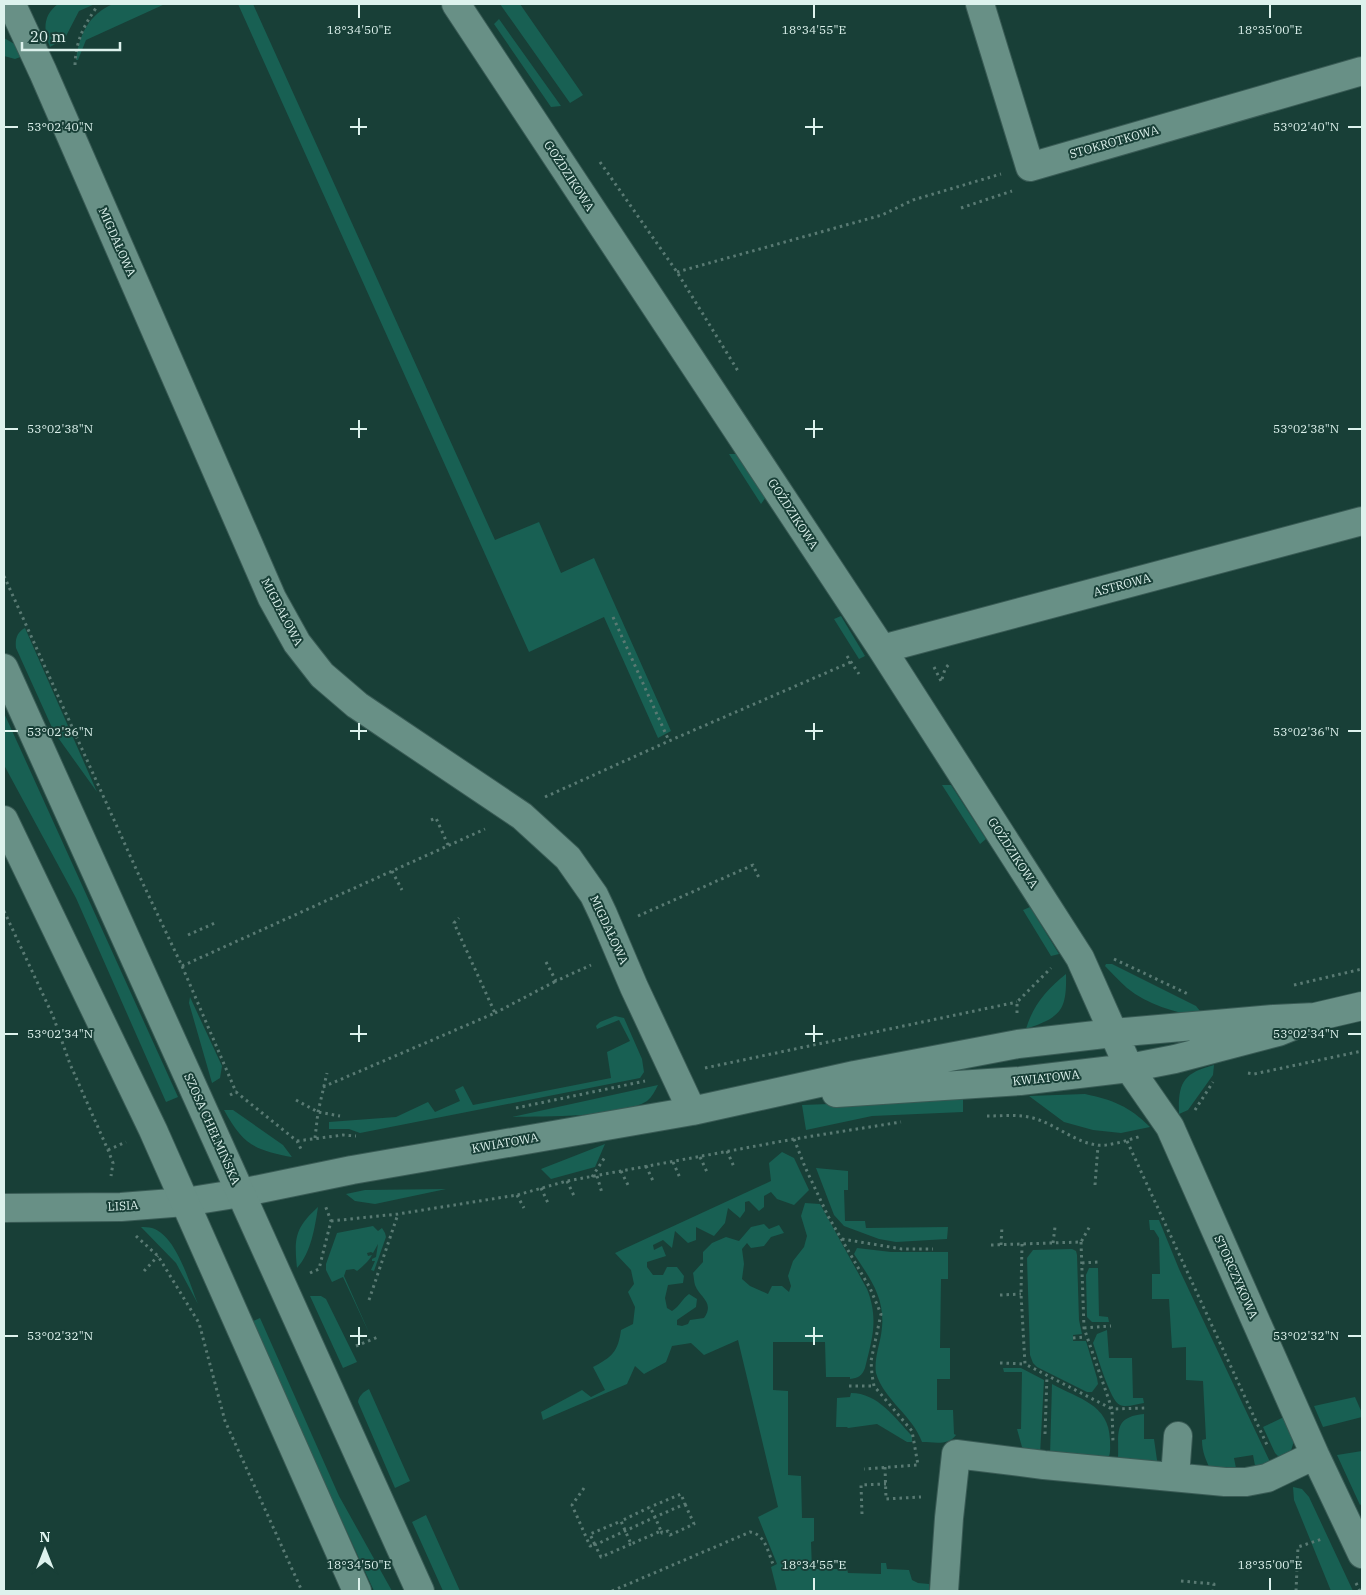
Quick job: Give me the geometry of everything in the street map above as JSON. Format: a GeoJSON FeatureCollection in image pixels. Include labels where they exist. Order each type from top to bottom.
{"type":"FeatureCollection","features":[{"type":"Feature","properties":{"kind":"street","name":"GOŹDZIKOWA"},"geometry":{"type":"LineString","coordinates":[[456,4],[882,649],[1080,958],[1112,1033]]}},
{"type":"Feature","properties":{"kind":"street","name":"STOKROTKOWA"},"geometry":{"type":"LineString","coordinates":[[980,4],[1030,166],[1362,71]]}},
{"type":"Feature","properties":{"kind":"street","name":"MIGDAŁOWA"},"geometry":{"type":"LineString","coordinates":[[10,6],[43,72],[272,598],[297,643],[322,675],[357,705],[522,816],[568,858],[594,895],[604,914],[634,987],[692,1111]]}},
{"type":"Feature","properties":{"kind":"street","name":"ASTROWA"},"geometry":{"type":"LineString","coordinates":[[882,649],[1362,521]]}},
{"type":"Feature","properties":{"kind":"street","name":"SZOSA CHEŁMIŃSKA"},"geometry":{"type":"LineString","coordinates":[[4,668],[420,1591]]}},
{"type":"Feature","properties":{"kind":"street"},"geometry":{"type":"LineString","coordinates":[[4,820],[12,856],[153,1130],[357,1591]]}},
{"type":"Feature","properties":{"kind":"street","name":"KWIATOWA"},"geometry":{"type":"LineString","coordinates":[[770,1095],[858,1092],[1020,1081],[1129,1068],[1175,1059],[1278,1032],[1315,1017],[1362,1006]]}},
{"type":"Feature","properties":{"kind":"street","name":"KWIATOWA"},"geometry":{"type":"LineString","coordinates":[[241,1193],[352,1170],[692,1111],[882,1070],[1018,1044],[1112,1033],[1315,1017]]}},
{"type":"Feature","properties":{"kind":"street","name":"STORCZYKOWA"},"geometry":{"type":"LineString","coordinates":[[1112,1033],[1129,1068],[1170,1127],[1315,1455],[1358,1564]]}},
{"type":"Feature","properties":{"kind":"street","name":"LISIA"},"geometry":{"type":"LineString","coordinates":[[4,1208],[121,1207],[185,1202],[241,1193]]}},
{"type":"Feature","properties":{"kind":"street"},"geometry":{"type":"LineString","coordinates":[[1175,1477],[1178,1436]]}},
{"type":"Feature","properties":{"kind":"street"},"geometry":{"type":"LineString","coordinates":[[944,1591],[956,1454],[1044,1465],[1225,1482],[1246,1482],[1267,1478],[1315,1455]]}},
{"type":"Feature","properties":{"kind":"path"},"geometry":{"type":"LineString","coordinates":[[75,72],[76,47],[84,26],[96,8]]}},
{"type":"Feature","properties":{"kind":"path"},"geometry":{"type":"LineString","coordinates":[[677,272],[882,215],[914,200],[1006,172]]}},
{"type":"Feature","properties":{"kind":"path"},"geometry":{"type":"LineString","coordinates":[[961,208],[1012,192]]}},
{"type":"Feature","properties":{"kind":"path"},"geometry":{"type":"LineString","coordinates":[[4,576],[182,966],[236,1092]]}},
{"type":"Feature","properties":{"kind":"path"},"geometry":{"type":"LineString","coordinates":[[613,617],[669,741]]}},
{"type":"Feature","properties":{"kind":"path"},"geometry":{"type":"LineString","coordinates":[[846,654],[862,679]]}},
{"type":"Feature","properties":{"kind":"path"},"geometry":{"type":"LineString","coordinates":[[431,820],[436,818],[448,845]]}},
{"type":"Feature","properties":{"kind":"path"},"geometry":{"type":"LineString","coordinates":[[637,916],[753,865],[759,878]]}},
{"type":"Feature","properties":{"kind":"path"},"geometry":{"type":"LineString","coordinates":[[392,871],[402,890]]}},
{"type":"Feature","properties":{"kind":"path"},"geometry":{"type":"LineString","coordinates":[[4,910],[53,1016],[70,1064],[108,1150],[113,1163],[110,1175],[128,1228],[158,1256],[199,1323],[225,1421],[302,1591]]}},
{"type":"Feature","properties":{"kind":"path"},"geometry":{"type":"LineString","coordinates":[[459,918],[454,923],[495,1014]]}},
{"type":"Feature","properties":{"kind":"path"},"geometry":{"type":"LineString","coordinates":[[188,935],[215,923]]}},
{"type":"Feature","properties":{"kind":"path"},"geometry":{"type":"LineString","coordinates":[[546,962],[556,981]]}},
{"type":"Feature","properties":{"kind":"path"},"geometry":{"type":"LineString","coordinates":[[323,1088],[495,1014],[556,981],[595,963]]}},
{"type":"Feature","properties":{"kind":"path"},"geometry":{"type":"LineString","coordinates":[[1018,1044],[1017,1002],[1053,967]]}},
{"type":"Feature","properties":{"kind":"path"},"geometry":{"type":"LineString","coordinates":[[984,1116],[1022,1116],[1042,1121],[1080,1140],[1098,1146],[1127,1141],[1170,1127],[1197,1109],[1222,1071],[1220,1046]]}},
{"type":"Feature","properties":{"kind":"path"},"geometry":{"type":"LineString","coordinates":[[1246,1073],[1254,1074],[1362,1051]]}},
{"type":"Feature","properties":{"kind":"path"},"geometry":{"type":"LineString","coordinates":[[315,1138],[318,1112],[327,1073]]}},
{"type":"Feature","properties":{"kind":"path"},"geometry":{"type":"LineString","coordinates":[[1020,1081],[1022,1116]]}},
{"type":"Feature","properties":{"kind":"path"},"geometry":{"type":"LineString","coordinates":[[296,1100],[318,1112],[340,1116]]}},
{"type":"Feature","properties":{"kind":"path"},"geometry":{"type":"LineString","coordinates":[[330,1221],[398,1214],[517,1195],[567,1181],[908,1120]]}},
{"type":"Feature","properties":{"kind":"path"},"geometry":{"type":"LineString","coordinates":[[794,1139],[828,1216],[870,1288],[881,1314],[872,1361],[874,1386],[912,1432],[918,1465],[864,1469]]}},
{"type":"Feature","properties":{"kind":"path"},"geometry":{"type":"LineString","coordinates":[[1127,1141],[1272,1455],[1286,1469]]}},
{"type":"Feature","properties":{"kind":"path"},"geometry":{"type":"LineString","coordinates":[[1095,1186],[1098,1146]]}},
{"type":"Feature","properties":{"kind":"path"},"geometry":{"type":"LineString","coordinates":[[727,1151],[734,1167]]}},
{"type":"Feature","properties":{"kind":"path"},"geometry":{"type":"LineString","coordinates":[[700,1157],[707,1172]]}},
{"type":"Feature","properties":{"kind":"path"},"geometry":{"type":"LineString","coordinates":[[673,1162],[680,1178]]}},
{"type":"Feature","properties":{"kind":"path"},"geometry":{"type":"LineString","coordinates":[[646,1166],[654,1183]]}},
{"type":"Feature","properties":{"kind":"path"},"geometry":{"type":"LineString","coordinates":[[620,1171],[629,1187]]}},
{"type":"Feature","properties":{"kind":"path"},"geometry":{"type":"LineString","coordinates":[[597,1176],[602,1192]]}},
{"type":"Feature","properties":{"kind":"path"},"geometry":{"type":"LineString","coordinates":[[567,1181],[575,1198]]}},
{"type":"Feature","properties":{"kind":"path"},"geometry":{"type":"LineString","coordinates":[[541,1188],[548,1203]]}},
{"type":"Feature","properties":{"kind":"path"},"geometry":{"type":"LineString","coordinates":[[517,1195],[524,1208]]}},
{"type":"Feature","properties":{"kind":"path"},"geometry":{"type":"LineString","coordinates":[[369,1300],[398,1214]]}},
{"type":"Feature","properties":{"kind":"path"},"geometry":{"type":"LineString","coordinates":[[1001,1245],[1002,1226]]}},
{"type":"Feature","properties":{"kind":"path"},"geometry":{"type":"LineString","coordinates":[[1090,1226],[1081,1242],[1084,1328],[1112,1409],[1114,1471]]}},
{"type":"Feature","properties":{"kind":"path"},"geometry":{"type":"LineString","coordinates":[[1053,1243],[1055,1227]]}},
{"type":"Feature","properties":{"kind":"path"},"geometry":{"type":"LineString","coordinates":[[842,1239],[902,1249],[933,1249]]}},
{"type":"Feature","properties":{"kind":"path"},"geometry":{"type":"LineString","coordinates":[[991,1245],[1081,1242]]}},
{"type":"Feature","properties":{"kind":"path"},"geometry":{"type":"LineString","coordinates":[[1022,1244],[1021,1294],[1025,1364]]}},
{"type":"Feature","properties":{"kind":"path"},"geometry":{"type":"LineString","coordinates":[[144,1272],[158,1256]]}},
{"type":"Feature","properties":{"kind":"path"},"geometry":{"type":"LineString","coordinates":[[1082,1263],[1100,1262]]}},
{"type":"Feature","properties":{"kind":"path"},"geometry":{"type":"LineString","coordinates":[[1000,1295],[1021,1294]]}},
{"type":"Feature","properties":{"kind":"path"},"geometry":{"type":"LineString","coordinates":[[1084,1328],[1111,1326]]}},
{"type":"Feature","properties":{"kind":"path"},"geometry":{"type":"LineString","coordinates":[[356,1346],[378,1337]]}},
{"type":"Feature","properties":{"kind":"path"},"geometry":{"type":"LineString","coordinates":[[1073,1338],[1086,1337]]}},
{"type":"Feature","properties":{"kind":"path"},"geometry":{"type":"LineString","coordinates":[[1000,1364],[1025,1364],[1112,1409],[1146,1408]]}},
{"type":"Feature","properties":{"kind":"path"},"geometry":{"type":"LineString","coordinates":[[1044,1465],[1047,1376]]}},
{"type":"Feature","properties":{"kind":"path"},"geometry":{"type":"LineString","coordinates":[[849,1386],[874,1386]]}},
{"type":"Feature","properties":{"kind":"path"},"geometry":{"type":"LineString","coordinates":[[885,1467],[886,1499],[930,1496]]}},
{"type":"Feature","properties":{"kind":"path"},"geometry":{"type":"LineString","coordinates":[[862,1514],[861,1485],[886,1484]]}},
{"type":"Feature","properties":{"kind":"path"},"geometry":{"type":"LineString","coordinates":[[584,1488],[572,1505],[590,1546],[686,1504]]}},
{"type":"Feature","properties":{"kind":"path"},"geometry":{"type":"LineString","coordinates":[[650,1507],[662,1533],[668,1530],[670,1535],[694,1524],[681,1494],[650,1507],[590,1534],[600,1557],[660,1530]]}},
{"type":"Feature","properties":{"kind":"path"},"geometry":{"type":"LineString","coordinates":[[620,1521],[631,1544]]}},
{"type":"Feature","properties":{"kind":"path"},"geometry":{"type":"LineString","coordinates":[[612,1591],[750,1532],[755,1533],[763,1540],[773,1564]]}},
{"type":"Feature","properties":{"kind":"path"},"geometry":{"type":"LineString","coordinates":[[1296,1591],[1298,1547],[1312,1543]]}},
{"type":"Feature","properties":{"kind":"path"},"geometry":{"type":"LineString","coordinates":[[1358,1564],[1360,1591]]}},
{"type":"Feature","properties":{"kind":"path"},"geometry":{"type":"LineString","coordinates":[[1181,1581],[1214,1584],[1213,1591]]}},
{"type":"Feature","properties":{"kind":"green space"},"geometry":{"type":"Polygon","coordinates":[[[58,4],[95,4],[79,11],[65,38],[50,47],[46,35],[46,23],[49,13],[58,4]]]}},
{"type":"Feature","properties":{"kind":"green space"},"geometry":{"type":"Polygon","coordinates":[[[113,4],[165,4],[86,40],[78,60],[76,60],[77,51],[87,26],[98,13],[113,4]]]}},
{"type":"Feature","properties":{"kind":"green space"},"geometry":{"type":"Polygon","coordinates":[[[238,4],[253,4],[495,540],[539,522],[561,573],[594,558],[671,731],[658,738],[604,617],[529,652],[238,4]]]}},
{"type":"Feature","properties":{"kind":"green space"},"geometry":{"type":"Polygon","coordinates":[[[500,4],[520,4],[583,95],[570,103],[500,4]]]}},
{"type":"Feature","properties":{"kind":"green space"},"geometry":{"type":"Polygon","coordinates":[[[499,19],[561,106],[551,107],[494,24],[499,19]]]}},
{"type":"Feature","properties":{"kind":"green space"},"geometry":{"type":"Polygon","coordinates":[[[4,38],[18,46],[23,56],[15,59],[4,56],[4,38]]]}},
{"type":"Feature","properties":{"kind":"green space"},"geometry":{"type":"Polygon","coordinates":[[[729,454],[739,454],[766,497],[761,504],[729,454]]]}},
{"type":"Feature","properties":{"kind":"green space"},"geometry":{"type":"Polygon","coordinates":[[[841,616],[865,656],[859,659],[834,619],[841,616]]]}},
{"type":"Feature","properties":{"kind":"green space"},"geometry":{"type":"Polygon","coordinates":[[[25,628],[97,792],[54,732],[16,648],[17,636],[25,628]]]}},
{"type":"Feature","properties":{"kind":"green space"},"geometry":{"type":"Polygon","coordinates":[[[4,713],[178,1097],[166,1102],[76,898],[4,765],[4,713]]]}},
{"type":"Feature","properties":{"kind":"green space"},"geometry":{"type":"Polygon","coordinates":[[[942,785],[951,785],[986,839],[980,844],[942,785]]]}},
{"type":"Feature","properties":{"kind":"green space"},"geometry":{"type":"Polygon","coordinates":[[[1030,907],[1059,954],[1051,956],[1023,910],[1030,907]]]}},
{"type":"Feature","properties":{"kind":"green space"},"geometry":{"type":"Polygon","coordinates":[[[1106,964],[1112,964],[1196,1006],[1200,1011],[1200,1017],[1171,1010],[1135,994],[1105,966],[1106,964]]]}},
{"type":"Feature","properties":{"kind":"green space"},"geometry":{"type":"Polygon","coordinates":[[[1066,974],[1065,997],[1059,1011],[1047,1021],[1026,1029],[1033,1012],[1042,998],[1066,974]]]}},
{"type":"Feature","properties":{"kind":"green space"},"geometry":{"type":"Polygon","coordinates":[[[190,997],[222,1066],[220,1078],[212,1083],[189,1003],[190,997]]]}},
{"type":"Feature","properties":{"kind":"green space"},"geometry":{"type":"Polygon","coordinates":[[[615,1016],[624,1018],[642,1059],[644,1072],[640,1078],[360,1133],[349,1129],[329,1129],[329,1122],[396,1117],[428,1102],[435,1112],[460,1101],[455,1090],[463,1086],[473,1105],[611,1078],[607,1052],[630,1041],[619,1020],[597,1029],[596,1026],[600,1022],[615,1016]]]}},
{"type":"Feature","properties":{"kind":"green space"},"geometry":{"type":"Polygon","coordinates":[[[1214,1065],[1213,1075],[1188,1110],[1179,1114],[1181,1087],[1184,1081],[1195,1072],[1214,1065]]]}},
{"type":"Feature","properties":{"kind":"green space"},"geometry":{"type":"Polygon","coordinates":[[[658,1085],[647,1101],[635,1107],[619,1111],[582,1115],[512,1117],[658,1085]]]}},
{"type":"Feature","properties":{"kind":"green space"},"geometry":{"type":"Polygon","coordinates":[[[1085,1094],[1104,1099],[1128,1109],[1150,1127],[1121,1133],[1093,1130],[1064,1122],[1029,1096],[1085,1094]]]}},
{"type":"Feature","properties":{"kind":"green space"},"geometry":{"type":"Polygon","coordinates":[[[963,1099],[963,1112],[872,1116],[806,1130],[802,1105],[963,1099]]]}},
{"type":"Feature","properties":{"kind":"green space"},"geometry":{"type":"Polygon","coordinates":[[[224,1110],[233,1110],[283,1145],[292,1157],[268,1152],[251,1144],[237,1131],[224,1110]]]}},
{"type":"Feature","properties":{"kind":"green space"},"geometry":{"type":"Polygon","coordinates":[[[605,1144],[595,1167],[551,1179],[541,1169],[605,1144]]]}},
{"type":"Feature","properties":{"kind":"green space"},"geometry":{"type":"Polygon","coordinates":[[[782,1152],[794,1158],[809,1190],[794,1205],[777,1199],[771,1192],[764,1196],[764,1207],[759,1211],[749,1201],[745,1202],[745,1211],[740,1218],[728,1208],[725,1223],[714,1236],[696,1227],[696,1240],[688,1243],[675,1231],[672,1248],[663,1240],[653,1245],[654,1250],[662,1246],[666,1256],[647,1262],[647,1267],[653,1275],[663,1275],[667,1267],[677,1267],[684,1276],[683,1283],[668,1285],[665,1298],[667,1308],[672,1311],[689,1294],[697,1299],[696,1307],[677,1320],[677,1325],[682,1326],[688,1324],[690,1320],[704,1318],[707,1313],[706,1300],[695,1285],[693,1273],[703,1262],[703,1252],[712,1243],[726,1237],[739,1241],[751,1227],[764,1224],[769,1229],[779,1225],[784,1233],[771,1237],[764,1246],[751,1248],[747,1243],[742,1249],[744,1264],[742,1279],[750,1286],[768,1294],[772,1286],[782,1286],[789,1292],[791,1286],[788,1276],[793,1261],[804,1247],[807,1236],[801,1216],[805,1203],[820,1204],[867,1289],[873,1310],[873,1329],[865,1368],[861,1375],[853,1379],[850,1379],[850,1377],[826,1377],[825,1342],[773,1342],[773,1390],[788,1391],[788,1475],[801,1476],[802,1518],[814,1518],[814,1541],[811,1542],[812,1569],[847,1569],[848,1573],[881,1574],[881,1563],[886,1563],[887,1569],[909,1570],[912,1580],[918,1583],[929,1584],[929,1591],[777,1591],[771,1567],[777,1564],[758,1517],[778,1507],[738,1340],[704,1355],[691,1343],[672,1346],[666,1362],[644,1374],[635,1366],[627,1384],[543,1420],[541,1412],[582,1390],[591,1397],[605,1390],[593,1367],[609,1357],[616,1349],[621,1330],[633,1324],[635,1307],[628,1292],[634,1284],[631,1270],[615,1253],[771,1181],[769,1163],[782,1152]]]}},
{"type":"Feature","properties":{"kind":"green space"},"geometry":{"type":"Polygon","coordinates":[[[816,1168],[848,1171],[848,1190],[844,1190],[845,1221],[865,1221],[866,1228],[948,1227],[947,1239],[896,1242],[879,1239],[844,1226],[834,1215],[816,1168]]]}},
{"type":"Feature","properties":{"kind":"green space"},"geometry":{"type":"Polygon","coordinates":[[[446,1189],[375,1204],[355,1201],[346,1194],[365,1190],[446,1189]]]}},
{"type":"Feature","properties":{"kind":"green space"},"geometry":{"type":"Polygon","coordinates":[[[318,1207],[309,1247],[297,1268],[296,1241],[300,1228],[310,1214],[318,1207]]]}},
{"type":"Feature","properties":{"kind":"green space"},"geometry":{"type":"Polygon","coordinates":[[[1149,1220],[1159,1220],[1179,1269],[1271,1464],[1256,1471],[1253,1455],[1234,1458],[1237,1473],[1211,1471],[1207,1463],[1202,1444],[1202,1440],[1206,1439],[1203,1381],[1186,1380],[1186,1347],[1172,1348],[1169,1299],[1152,1299],[1152,1274],[1160,1274],[1159,1238],[1154,1230],[1150,1230],[1149,1220]]]}},
{"type":"Feature","properties":{"kind":"green space"},"geometry":{"type":"Polygon","coordinates":[[[373,1226],[378,1231],[382,1228],[386,1237],[374,1271],[371,1270],[375,1261],[372,1261],[372,1259],[376,1257],[378,1244],[373,1253],[367,1253],[368,1256],[372,1255],[363,1266],[357,1271],[354,1269],[346,1270],[344,1276],[370,1335],[343,1277],[332,1282],[326,1270],[326,1264],[337,1233],[373,1226]]]}},
{"type":"Feature","properties":{"kind":"green space"},"geometry":{"type":"Polygon","coordinates":[[[141,1227],[152,1228],[168,1240],[181,1261],[198,1304],[176,1263],[141,1227]]]}},
{"type":"Feature","properties":{"kind":"green space"},"geometry":{"type":"Polygon","coordinates":[[[857,1248],[891,1252],[948,1252],[948,1279],[941,1279],[940,1348],[950,1348],[950,1379],[937,1379],[937,1410],[953,1410],[954,1434],[956,1435],[949,1441],[941,1443],[922,1442],[912,1424],[885,1392],[880,1383],[876,1373],[876,1364],[881,1335],[882,1312],[872,1283],[854,1254],[857,1248]]]}},
{"type":"Feature","properties":{"kind":"green space"},"geometry":{"type":"Polygon","coordinates":[[[1072,1249],[1076,1251],[1077,1255],[1079,1320],[1082,1334],[1073,1335],[1073,1341],[1086,1341],[1098,1384],[1092,1392],[1087,1392],[1037,1367],[1030,1355],[1027,1258],[1033,1250],[1072,1249]]]}},
{"type":"Feature","properties":{"kind":"green space"},"geometry":{"type":"Polygon","coordinates":[[[1089,1268],[1098,1268],[1099,1316],[1108,1317],[1109,1322],[1092,1322],[1087,1317],[1086,1275],[1089,1268]]]}},
{"type":"Feature","properties":{"kind":"green space"},"geometry":{"type":"Polygon","coordinates":[[[310,1296],[321,1296],[326,1299],[357,1362],[343,1368],[310,1296]]]}},
{"type":"Feature","properties":{"kind":"green space"},"geometry":{"type":"Polygon","coordinates":[[[260,1318],[339,1496],[392,1591],[374,1591],[251,1322],[260,1318]]]}},
{"type":"Feature","properties":{"kind":"green space"},"geometry":{"type":"Polygon","coordinates":[[[1107,1330],[1109,1358],[1132,1358],[1133,1398],[1143,1398],[1144,1403],[1122,1406],[1116,1402],[1112,1395],[1093,1343],[1097,1334],[1107,1330]]]}},
{"type":"Feature","properties":{"kind":"green space"},"geometry":{"type":"Polygon","coordinates":[[[1003,1368],[1021,1368],[1044,1380],[1040,1455],[1022,1447],[1017,1429],[1021,1429],[1022,1372],[1004,1372],[1003,1368]]]}},
{"type":"Feature","properties":{"kind":"green space"},"geometry":{"type":"Polygon","coordinates":[[[1052,1384],[1091,1404],[1104,1418],[1110,1440],[1108,1459],[1050,1456],[1052,1384]]]}},
{"type":"Feature","properties":{"kind":"green space"},"geometry":{"type":"Polygon","coordinates":[[[369,1389],[410,1481],[395,1488],[358,1402],[362,1394],[369,1389]]]}},
{"type":"Feature","properties":{"kind":"green space"},"geometry":{"type":"Polygon","coordinates":[[[851,1393],[870,1397],[878,1402],[912,1436],[912,1442],[907,1442],[877,1424],[848,1428],[836,1427],[837,1398],[850,1397],[851,1393]]]}},
{"type":"Feature","properties":{"kind":"green space"},"geometry":{"type":"Polygon","coordinates":[[[1355,1397],[1362,1417],[1323,1427],[1314,1406],[1355,1397]]]}},
{"type":"Feature","properties":{"kind":"green space"},"geometry":{"type":"Polygon","coordinates":[[[1144,1414],[1144,1439],[1154,1439],[1158,1467],[1119,1461],[1118,1458],[1118,1433],[1122,1422],[1127,1418],[1144,1414]]]}},
{"type":"Feature","properties":{"kind":"green space"},"geometry":{"type":"Polygon","coordinates":[[[1284,1417],[1294,1441],[1290,1454],[1281,1459],[1275,1453],[1263,1427],[1284,1417]]]}},
{"type":"Feature","properties":{"kind":"green space"},"geometry":{"type":"Polygon","coordinates":[[[1362,1451],[1362,1504],[1360,1505],[1337,1455],[1362,1451]]]}},
{"type":"Feature","properties":{"kind":"green space"},"geometry":{"type":"Polygon","coordinates":[[[1293,1487],[1302,1489],[1309,1497],[1353,1591],[1331,1591],[1294,1500],[1293,1487]]]}},
{"type":"Feature","properties":{"kind":"green space"},"geometry":{"type":"Polygon","coordinates":[[[426,1515],[460,1591],[443,1591],[412,1522],[426,1515]]]}}]}
